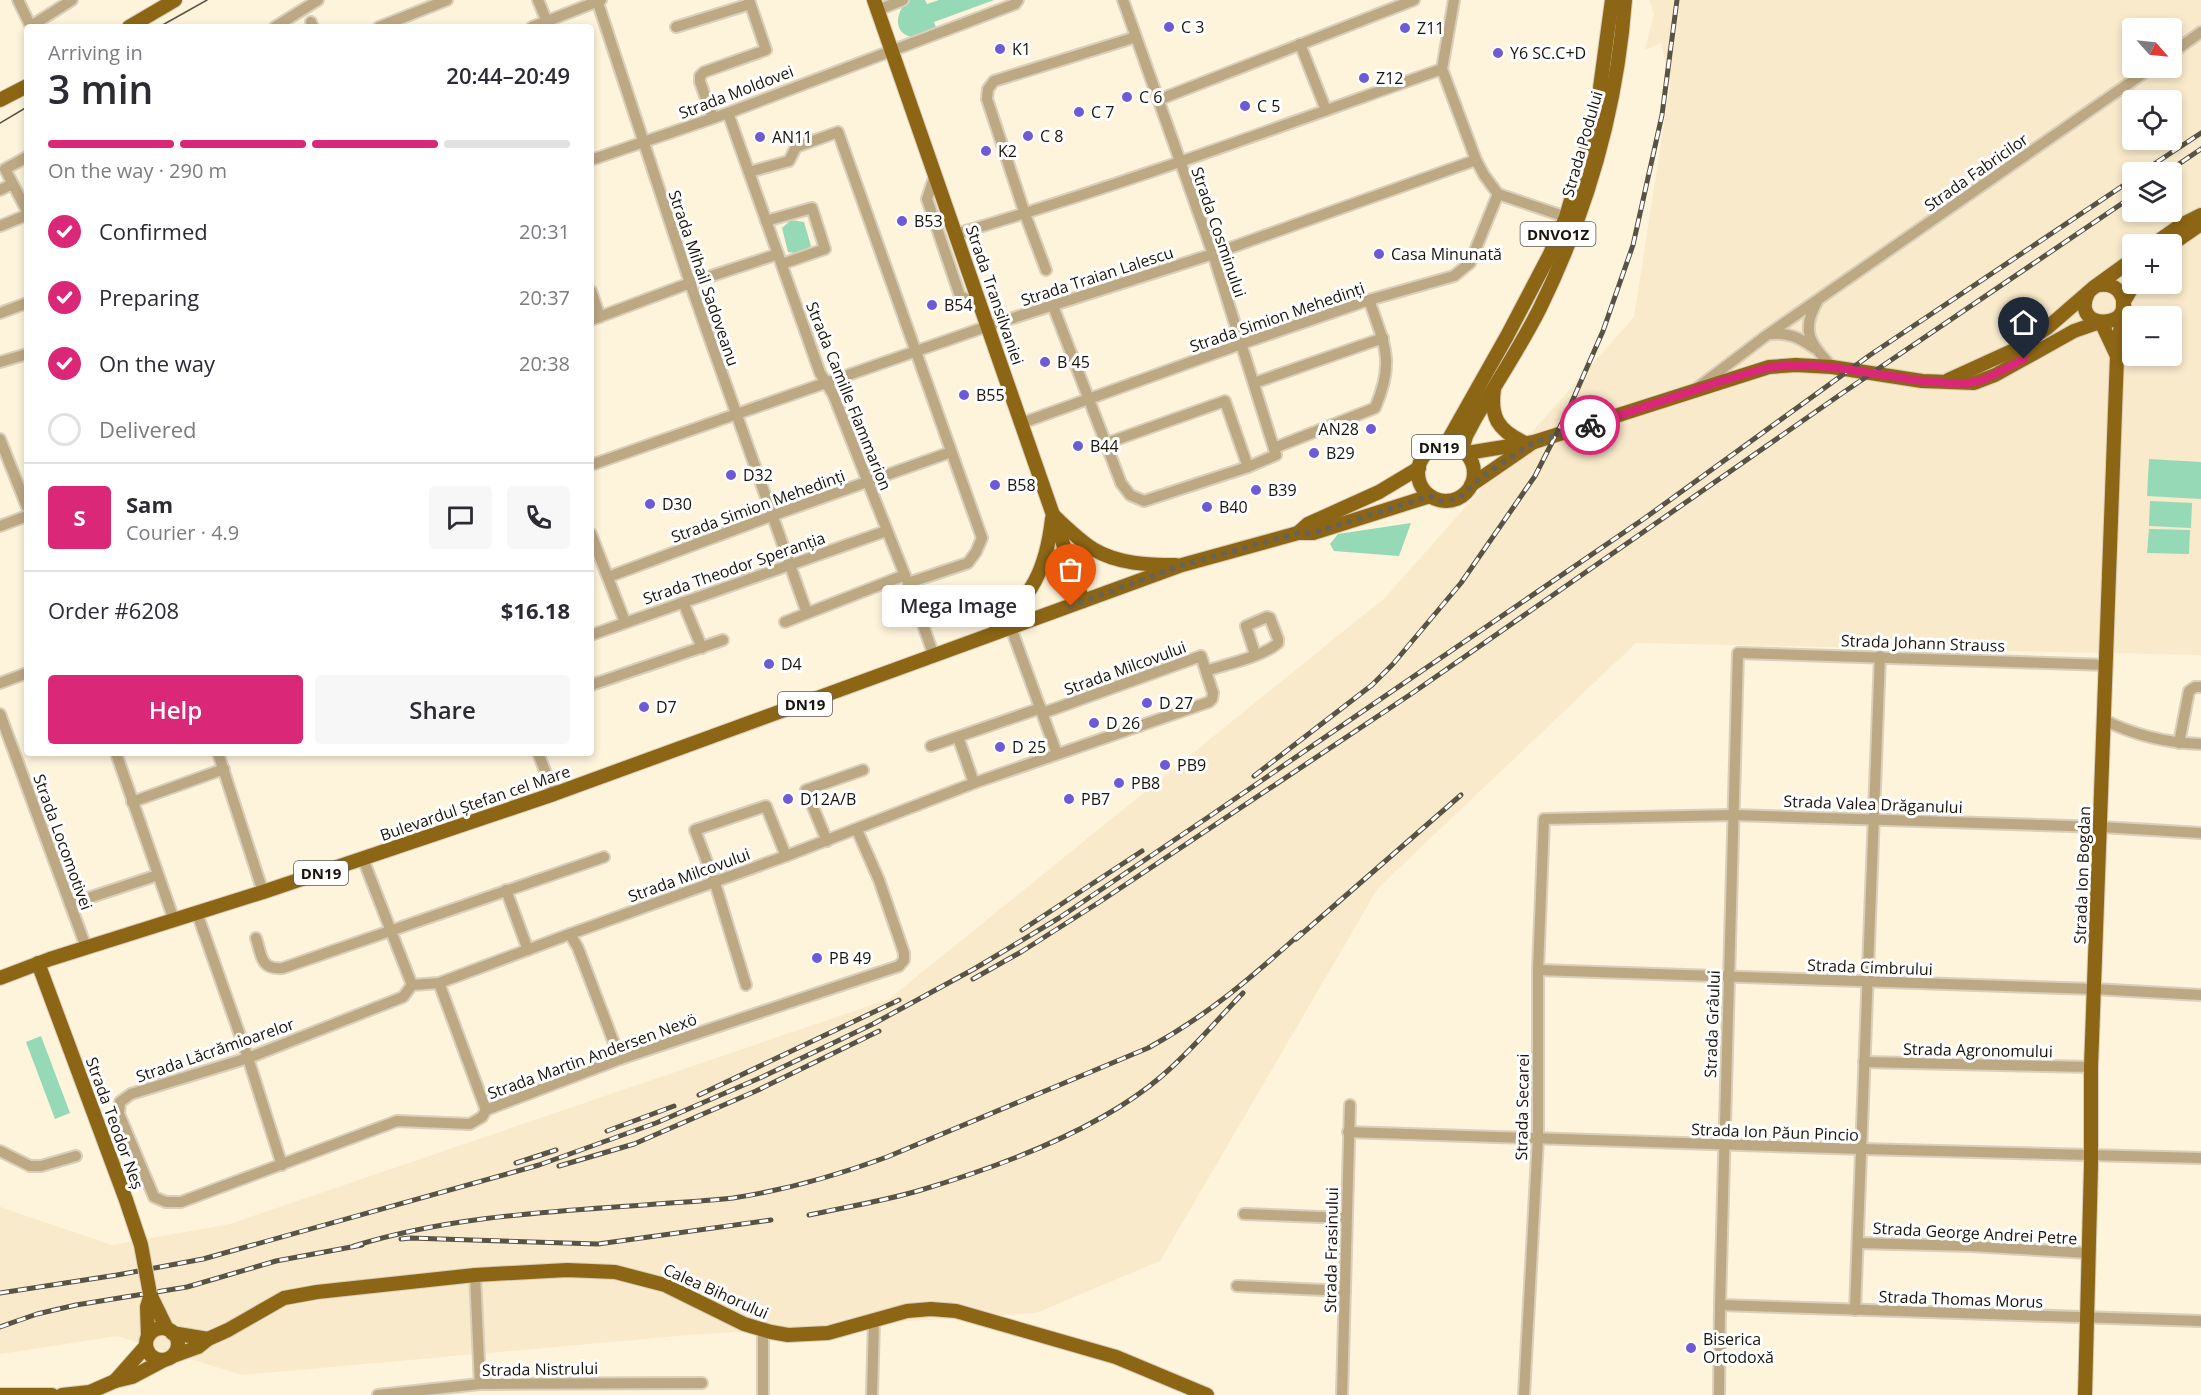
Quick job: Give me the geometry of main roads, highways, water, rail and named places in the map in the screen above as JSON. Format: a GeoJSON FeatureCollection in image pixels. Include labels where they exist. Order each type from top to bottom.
{"type":"FeatureCollection","features":[{"type":"Feature","properties":{"kind":"main road"},"geometry":{"type":"LineString","coordinates":[[134,24],[175,0]]}},
{"type":"Feature","properties":{"kind":"main road","name":"Strada Podului"},"geometry":{"type":"LineString","coordinates":[[1445,446],[1507,336],[1550,254],[1566,217],[1593,124],[1612,0]]}},
{"type":"Feature","properties":{"kind":"main road","name":"Strada Podului"},"geometry":{"type":"LineString","coordinates":[[1464,452],[1471,427],[1539,309],[1577,219],[1609,116],[1622,38],[1625,0]]}},
{"type":"Feature","properties":{"kind":"main road","name":"Strada Transilvaniei"},"geometry":{"type":"LineString","coordinates":[[876,5],[1083,601]]}},
{"type":"Feature","properties":{"kind":"main road"},"geometry":{"type":"LineString","coordinates":[[0,100],[24,88]]}},
{"type":"Feature","properties":{"kind":"main road"},"geometry":{"type":"LineString","coordinates":[[2168,234],[2201,215]]}},
{"type":"Feature","properties":{"kind":"main road"},"geometry":{"type":"LineString","coordinates":[[2182,237],[2201,224]]}},
{"type":"Feature","properties":{"kind":"main road","name":"DN19"},"geometry":{"type":"LineString","coordinates":[[1944,382],[2016,349],[2047,328],[2122,267]]}},
{"type":"Feature","properties":{"kind":"main road"},"geometry":{"type":"LineString","coordinates":[[2100,322],[2092,319],[2086,309],[2086,298],[2094,289],[2105,284],[2117,289],[2121,294],[2123,305]]}},
{"type":"Feature","properties":{"kind":"main road","name":"DN19"},"geometry":{"type":"LineString","coordinates":[[1529,442],[1472,485],[1459,498],[1441,501],[1430,496],[1421,485],[1419,468],[1428,452],[1445,446],[1464,452],[1529,442],[1770,367],[1796,365],[1832,367],[1922,381],[1963,384],[1983,380],[2074,332],[2100,322],[2112,321],[2121,313],[2129,294]]}},
{"type":"Feature","properties":{"kind":"main road","name":"Strada Ion Bogdan"},"geometry":{"type":"LineString","coordinates":[[2085,1395],[2091,1068],[2117,356],[2123,305]]}},
{"type":"Feature","properties":{"kind":"main road","name":"Strada Ion Bogdan"},"geometry":{"type":"LineString","coordinates":[[2100,322],[2117,356]]}},
{"type":"Feature","properties":{"kind":"main road"},"geometry":{"type":"LineString","coordinates":[[1494,387],[1493,409],[1498,423],[1509,434],[1529,442]]}},
{"type":"Feature","properties":{"kind":"main road","name":"DN19"},"geometry":{"type":"LineString","coordinates":[[1464,452],[1474,472],[1472,485]]}},
{"type":"Feature","properties":{"kind":"main road","name":"Bulevardul Ștefan cel Mare"},"geometry":{"type":"LineString","coordinates":[[1298,533],[1308,524],[1379,492],[1419,468]]}},
{"type":"Feature","properties":{"kind":"main road","name":"Bulevardul Ștefan cel Mare"},"geometry":{"type":"LineString","coordinates":[[0,978],[86,947],[263,892],[554,794],[1182,565],[1298,533],[1323,530],[1430,496]]}},
{"type":"Feature","properties":{"kind":"main road"},"geometry":{"type":"LineString","coordinates":[[1052,514],[1083,542],[1102,553],[1134,563],[1182,565]]}},
{"type":"Feature","properties":{"kind":"main road"},"geometry":{"type":"LineString","coordinates":[[992,635],[1013,614],[1038,578],[1048,550],[1052,514]]}},
{"type":"Feature","properties":{"kind":"main road","name":"Strada Teodor Neș"},"geometry":{"type":"LineString","coordinates":[[38,963],[126,1200],[141,1245],[150,1296],[170,1331]]}},
{"type":"Feature","properties":{"kind":"main road","name":"Calea Bihorului"},"geometry":{"type":"LineString","coordinates":[[62,1395],[90,1392],[115,1381],[132,1377],[169,1358],[198,1347],[208,1339],[284,1298],[317,1292],[475,1275],[567,1270],[615,1272],[665,1285],[744,1324],[788,1335],[828,1333],[907,1311],[931,1309],[956,1311],[1116,1357],[1183,1390],[1207,1395]]}},
{"type":"Feature","properties":{"kind":"main road","name":"Strada Teodor Neș"},"geometry":{"type":"LineString","coordinates":[[147,1341],[147,1307],[150,1296]]}},
{"type":"Feature","properties":{"kind":"main road"},"geometry":{"type":"LineString","coordinates":[[115,1381],[156,1329],[208,1339]]}},
{"type":"Feature","properties":{"kind":"main road"},"geometry":{"type":"LineString","coordinates":[[147,1341],[147,1351],[154,1358],[169,1358],[178,1347],[170,1331]]}},
{"type":"Feature","properties":{"kind":"main road"},"geometry":{"type":"LineString","coordinates":[[0,1395],[52,1395]]}},
{"type":"Feature","properties":{"kind":"tram line"},"geometry":{"type":"LineString","coordinates":[[164,24],[207,0]]}},
{"type":"Feature","properties":{"kind":"tram line"},"geometry":{"type":"LineString","coordinates":[[0,123],[24,109]]}},
{"type":"Feature","properties":{"kind":"railway"},"geometry":{"type":"LineString","coordinates":[[1254,776],[1372,685],[1393,664],[1461,583],[1535,476],[1567,413],[1603,331],[1633,245],[1662,115],[1677,0]]}},
{"type":"Feature","properties":{"kind":"railway"},"geometry":{"type":"LineString","coordinates":[[2157,162],[2201,133]]}},
{"type":"Feature","properties":{"kind":"railway"},"geometry":{"type":"LineString","coordinates":[[2182,162],[2201,149]]}},
{"type":"Feature","properties":{"kind":"railway"},"geometry":{"type":"LineString","coordinates":[[0,1293],[203,1259],[539,1165],[656,1123],[762,1077],[873,1024],[974,969],[1059,918],[1645,518],[1870,355],[2122,186]]}},
{"type":"Feature","properties":{"kind":"railway"},"geometry":{"type":"LineString","coordinates":[[973,979],[1021,952],[1101,901],[1414,692],[1844,392],[2122,203]]}},
{"type":"Feature","properties":{"kind":"railway"},"geometry":{"type":"LineString","coordinates":[[1296,939],[1461,795]]}},
{"type":"Feature","properties":{"kind":"railway"},"geometry":{"type":"LineString","coordinates":[[1022,930],[1142,851]]}},
{"type":"Feature","properties":{"kind":"railway"},"geometry":{"type":"LineString","coordinates":[[354,1246],[429,1227],[504,1216],[705,1201],[753,1195],[850,1170],[887,1157],[1148,1048],[1190,1023],[1228,995],[1301,933]]}},
{"type":"Feature","properties":{"kind":"railway"},"geometry":{"type":"LineString","coordinates":[[809,1215],[921,1190],[1016,1158],[1080,1129],[1138,1095],[1163,1075],[1243,993]]}},
{"type":"Feature","properties":{"kind":"railway"},"geometry":{"type":"LineString","coordinates":[[699,1095],[899,1000]]}},
{"type":"Feature","properties":{"kind":"railway"},"geometry":{"type":"LineString","coordinates":[[559,1166],[634,1144],[756,1091],[879,1031]]}},
{"type":"Feature","properties":{"kind":"railway"},"geometry":{"type":"LineString","coordinates":[[607,1131],[674,1106]]}},
{"type":"Feature","properties":{"kind":"railway"},"geometry":{"type":"LineString","coordinates":[[516,1163],[556,1150]]}},
{"type":"Feature","properties":{"kind":"railway"},"geometry":{"type":"LineString","coordinates":[[401,1239],[598,1244],[771,1220]]}},
{"type":"Feature","properties":{"kind":"railway"},"geometry":{"type":"LineString","coordinates":[[0,1327],[37,1314],[76,1305],[187,1287],[276,1261],[362,1245]]}},
{"type":"Feature","properties":{"kind":"place","name":"C 3"},"geometry":{"type":"Point","coordinates":[1169,27]}},
{"type":"Feature","properties":{"kind":"place","name":"Z11"},"geometry":{"type":"Point","coordinates":[1405,28]}},
{"type":"Feature","properties":{"kind":"place","name":"K1"},"geometry":{"type":"Point","coordinates":[1000,49]}},
{"type":"Feature","properties":{"kind":"place","name":"Y6 SC.C+D"},"geometry":{"type":"Point","coordinates":[1498,53]}},
{"type":"Feature","properties":{"kind":"place","name":"Z12"},"geometry":{"type":"Point","coordinates":[1364,78]}},
{"type":"Feature","properties":{"kind":"place","name":"C 6"},"geometry":{"type":"Point","coordinates":[1127,97]}},
{"type":"Feature","properties":{"kind":"place","name":"C 5"},"geometry":{"type":"Point","coordinates":[1245,106]}},
{"type":"Feature","properties":{"kind":"place","name":"C 7"},"geometry":{"type":"Point","coordinates":[1079,112]}},
{"type":"Feature","properties":{"kind":"place","name":"C 8"},"geometry":{"type":"Point","coordinates":[1028,136]}},
{"type":"Feature","properties":{"kind":"place","name":"AN11"},"geometry":{"type":"Point","coordinates":[760,137]}},
{"type":"Feature","properties":{"kind":"place","name":"K2"},"geometry":{"type":"Point","coordinates":[986,151]}},
{"type":"Feature","properties":{"kind":"place","name":"B53"},"geometry":{"type":"Point","coordinates":[902,221]}},
{"type":"Feature","properties":{"kind":"place","name":"Casa Minunată"},"geometry":{"type":"Point","coordinates":[1379,254]}},
{"type":"Feature","properties":{"kind":"place","name":"B54"},"geometry":{"type":"Point","coordinates":[932,305]}},
{"type":"Feature","properties":{"kind":"place","name":"B 45"},"geometry":{"type":"Point","coordinates":[1045,362]}},
{"type":"Feature","properties":{"kind":"place","name":"B55"},"geometry":{"type":"Point","coordinates":[964,395]}},
{"type":"Feature","properties":{"kind":"place","name":"AN28"},"geometry":{"type":"Point","coordinates":[1371,429]}},
{"type":"Feature","properties":{"kind":"place","name":"B44"},"geometry":{"type":"Point","coordinates":[1078,446]}},
{"type":"Feature","properties":{"kind":"place","name":"B29"},"geometry":{"type":"Point","coordinates":[1314,453]}},
{"type":"Feature","properties":{"kind":"place","name":"D32"},"geometry":{"type":"Point","coordinates":[731,475]}},
{"type":"Feature","properties":{"kind":"place","name":"B58"},"geometry":{"type":"Point","coordinates":[995,485]}},
{"type":"Feature","properties":{"kind":"place","name":"B39"},"geometry":{"type":"Point","coordinates":[1256,490]}},
{"type":"Feature","properties":{"kind":"place","name":"D30"},"geometry":{"type":"Point","coordinates":[650,504]}},
{"type":"Feature","properties":{"kind":"place","name":"B40"},"geometry":{"type":"Point","coordinates":[1207,507]}},
{"type":"Feature","properties":{"kind":"place","name":"Mega Image"},"geometry":{"type":"Point","coordinates":[1071,606]}},
{"type":"Feature","properties":{"kind":"place","name":"D4"},"geometry":{"type":"Point","coordinates":[769,664]}},
{"type":"Feature","properties":{"kind":"place","name":"D 27"},"geometry":{"type":"Point","coordinates":[1147,703]}},
{"type":"Feature","properties":{"kind":"place","name":"D7"},"geometry":{"type":"Point","coordinates":[644,707]}},
{"type":"Feature","properties":{"kind":"place","name":"D 26"},"geometry":{"type":"Point","coordinates":[1094,723]}},
{"type":"Feature","properties":{"kind":"place","name":"D 25"},"geometry":{"type":"Point","coordinates":[1000,747]}},
{"type":"Feature","properties":{"kind":"place","name":"PB9"},"geometry":{"type":"Point","coordinates":[1165,765]}},
{"type":"Feature","properties":{"kind":"place","name":"PB8"},"geometry":{"type":"Point","coordinates":[1119,783]}},
{"type":"Feature","properties":{"kind":"place","name":"D12A/B"},"geometry":{"type":"Point","coordinates":[788,799]}},
{"type":"Feature","properties":{"kind":"place","name":"PB7"},"geometry":{"type":"Point","coordinates":[1069,799]}},
{"type":"Feature","properties":{"kind":"place","name":"PB 49"},"geometry":{"type":"Point","coordinates":[817,958]}},
{"type":"Feature","properties":{"kind":"place","name":"Biserica Ortodoxă"},"geometry":{"type":"Point","coordinates":[1691,1348]}}]}
